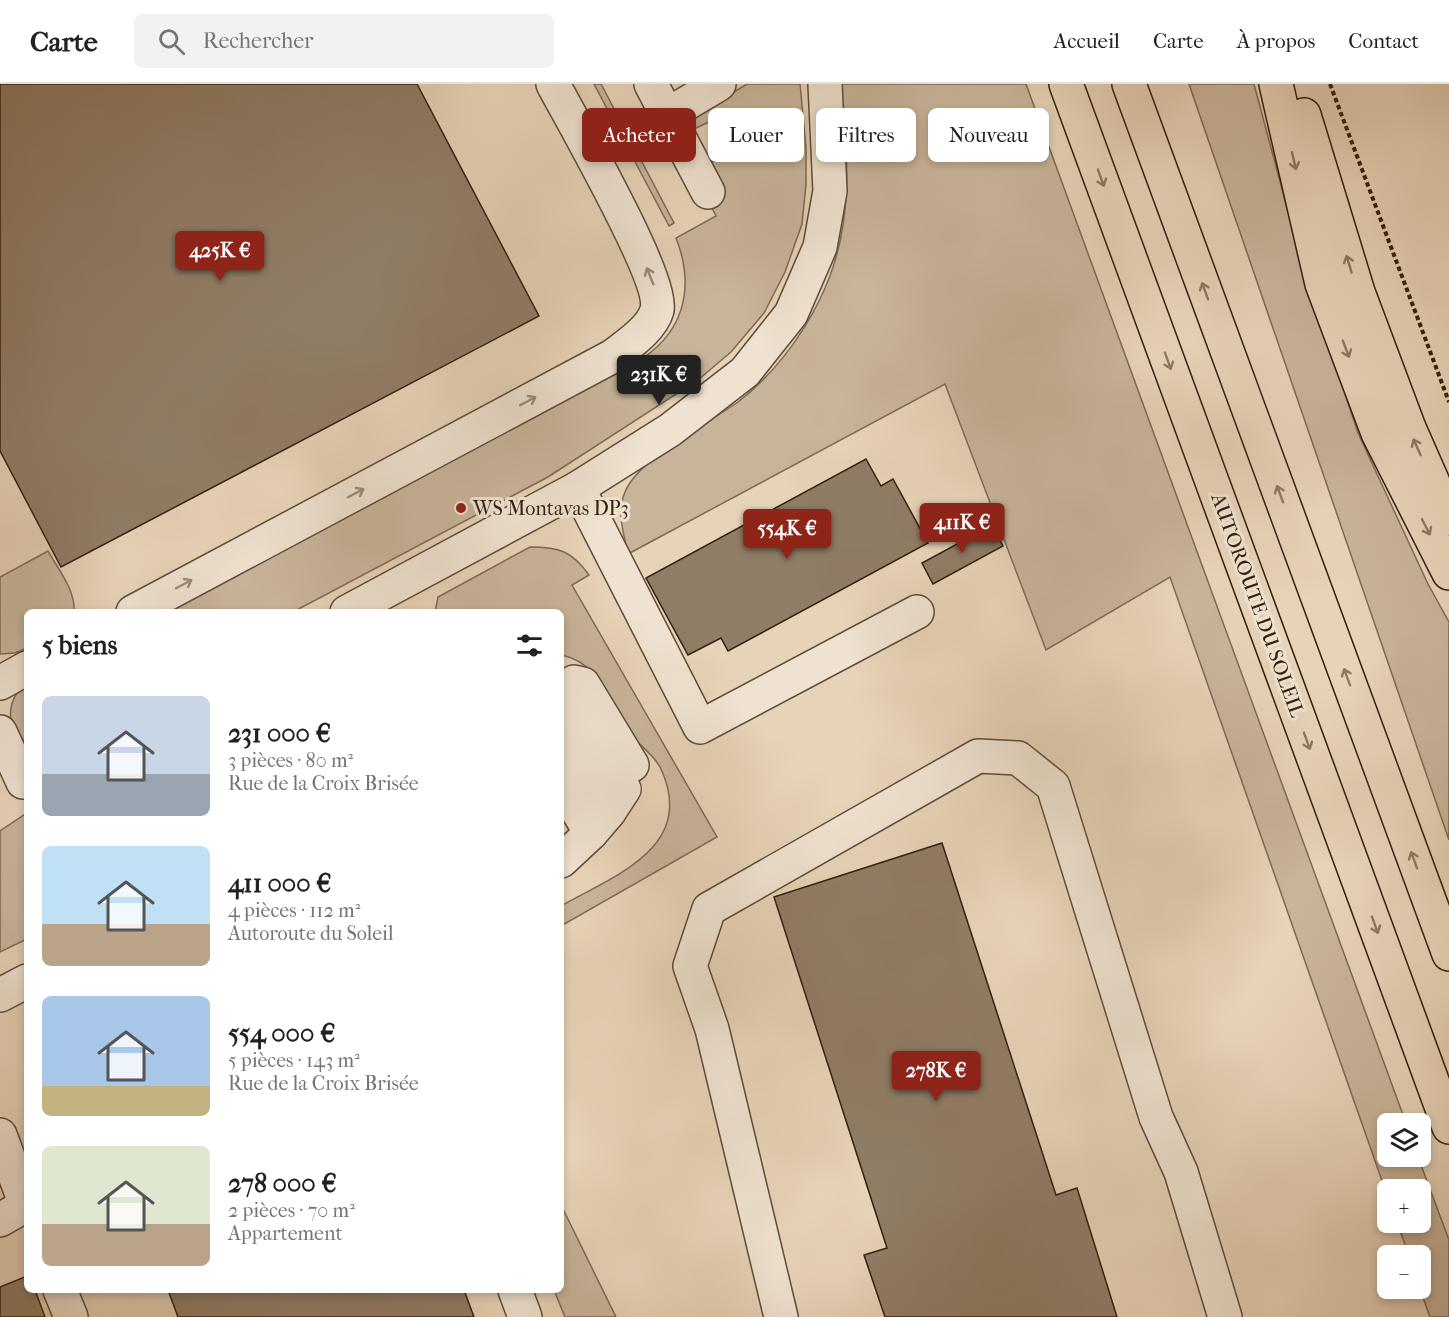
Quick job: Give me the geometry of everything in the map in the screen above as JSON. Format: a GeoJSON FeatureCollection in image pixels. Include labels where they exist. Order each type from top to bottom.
{"type":"FeatureCollection","features":[{"type":"Feature","properties":{"kind":"main road","name":"AUTOROUTE DU SOLEIL"},"geometry":{"type":"LineString","coordinates":[[1066,84],[1449,1127]]}},
{"type":"Feature","properties":{"kind":"main road"},"geometry":{"type":"LineString","coordinates":[[1129,84],[1449,954]]}},
{"type":"Feature","properties":{"kind":"main road"},"geometry":{"type":"LineString","coordinates":[[1276,84],[1322,284],[1378,434],[1449,573]]}},
{"type":"Feature","properties":{"kind":"main road"},"geometry":{"type":"LineString","coordinates":[[1295,84],[1358,291],[1408,428],[1449,519]]}},
{"type":"Feature","properties":{"kind":"street"},"geometry":{"type":"LineString","coordinates":[[139,609],[613,356],[642,333],[657,310],[654,286],[641,252],[554,84]]}},
{"type":"Feature","properties":{"kind":"street"},"geometry":{"type":"LineString","coordinates":[[651,84],[663,108]]}},
{"type":"Feature","properties":{"kind":"street"},"geometry":{"type":"LineString","coordinates":[[679,108],[719,84]]}},
{"type":"Feature","properties":{"kind":"street"},"geometry":{"type":"LineString","coordinates":[[360,609],[395,601],[670,430],[745,372],[790,314],[820,247],[830,191],[825,84]]}},
{"type":"Feature","properties":{"kind":"street"},"geometry":{"type":"LineString","coordinates":[[692,162],[708,192]]}},
{"type":"Feature","properties":{"kind":"street"},"geometry":{"type":"LineString","coordinates":[[578,488],[700,727],[917,612]]}},
{"type":"Feature","properties":{"kind":"street"},"geometry":{"type":"LineString","coordinates":[[0,683],[24,670]]}},
{"type":"Feature","properties":{"kind":"street"},"geometry":{"type":"LineString","coordinates":[[564,681],[583,684],[633,766],[608,812],[564,858]]}},
{"type":"Feature","properties":{"kind":"street"},"geometry":{"type":"LineString","coordinates":[[564,697],[608,812]]}},
{"type":"Feature","properties":{"kind":"street"},"geometry":{"type":"LineString","coordinates":[[0,732],[17,787]]}},
{"type":"Feature","properties":{"kind":"street"},"geometry":{"type":"LineString","coordinates":[[564,741],[608,812]]}},
{"type":"Feature","properties":{"kind":"street"},"geometry":{"type":"LineString","coordinates":[[781,1317],[712,1029],[690,966],[693,954],[709,909],[978,756],[1018,758],[1053,786],[1156,1117],[1181,1172],[1225,1317]]}},
{"type":"Feature","properties":{"kind":"street"},"geometry":{"type":"LineString","coordinates":[[564,786],[608,812]]}},
{"type":"Feature","properties":{"kind":"street"},"geometry":{"type":"LineString","coordinates":[[0,995],[24,983]]}},
{"type":"Feature","properties":{"kind":"street"},"geometry":{"type":"LineString","coordinates":[[0,1135],[18,1211]]}},
{"type":"Feature","properties":{"kind":"street"},"geometry":{"type":"LineString","coordinates":[[61,1293],[71,1317]]}},
{"type":"Feature","properties":{"kind":"street"},"geometry":{"type":"LineString","coordinates":[[516,1293],[525,1317]]}},
{"type":"Feature","properties":{"kind":"path"},"geometry":{"type":"LineString","coordinates":[[1330,84],[1449,402]]}},
{"type":"Feature","properties":{"kind":"shaded area"},"geometry":{"type":"Polygon","coordinates":[[[594,84],[601,84],[614,108],[607,108],[594,84]]]}},
{"type":"Feature","properties":{"kind":"shaded area"},"geometry":{"type":"Polygon","coordinates":[[[747,84],[800,84],[802,108],[708,108],[708,122],[696,128],[696,115],[747,84]]]}},
{"type":"Feature","properties":{"kind":"shaded area"},"geometry":{"type":"Polygon","coordinates":[[[841,84],[1026,84],[1035,108],[928,108],[928,162],[1049,162],[1049,147],[1402,1113],[1377,1113],[1377,1167],[1170,577],[1046,650],[945,384],[628,554],[621,507],[625,492],[632,480],[658,455],[751,392],[785,355],[804,328],[820,299],[839,246],[844,220],[847,162],[916,162],[916,108],[843,108],[841,84]]]}},
{"type":"Feature","properties":{"kind":"shaded area"},"geometry":{"type":"Polygon","coordinates":[[[1189,84],[1254,84],[1302,264],[1358,433],[1428,584],[1449,622],[1449,840],[1189,84]]]}},
{"type":"Feature","properties":{"kind":"shaded area"},"geometry":{"type":"Polygon","coordinates":[[[804,127],[806,184],[802,224],[785,272],[764,313],[731,352],[698,380],[548,477],[299,609],[166,609],[607,378],[652,351],[676,322],[684,295],[684,267],[676,238],[716,216],[709,202],[709,164],[712,162],[804,162],[804,127]]]}},
{"type":"Feature","properties":{"kind":"shaded area"},"geometry":{"type":"Polygon","coordinates":[[[635,162],[642,162],[674,223],[669,226],[635,162]]]}},
{"type":"Feature","properties":{"kind":"shaded area"},"geometry":{"type":"Polygon","coordinates":[[[530,547],[557,550],[577,560],[589,575],[572,585],[717,837],[564,924],[564,904],[625,870],[644,856],[659,839],[668,819],[669,796],[661,769],[629,733],[608,693],[593,673],[584,665],[564,656],[564,609],[436,609],[438,597],[530,547]]]}},
{"type":"Feature","properties":{"kind":"shaded area"},"geometry":{"type":"Polygon","coordinates":[[[48,551],[69,588],[74,609],[24,609],[24,649],[15,653],[0,654],[0,577],[48,551]]]}},
{"type":"Feature","properties":{"kind":"shaded area"},"geometry":{"type":"Polygon","coordinates":[[[24,686],[24,740],[14,729],[10,713],[15,696],[24,686]]]}},
{"type":"Feature","properties":{"kind":"shaded area"},"geometry":{"type":"Polygon","coordinates":[[[24,815],[24,940],[0,952],[0,831],[24,815]]]}},
{"type":"Feature","properties":{"kind":"shaded area"},"geometry":{"type":"Polygon","coordinates":[[[1377,1167],[1422,1167],[1426,1179],[1381,1179],[1377,1167]]]}},
{"type":"Feature","properties":{"kind":"shaded area"},"geometry":{"type":"Polygon","coordinates":[[[1431,1192],[1449,1240],[1449,1317],[1430,1317],[1424,1299],[1431,1299],[1431,1245],[1405,1245],[1401,1233],[1431,1233],[1431,1192]]]}},
{"type":"Feature","properties":{"kind":"shaded area"},"geometry":{"type":"Polygon","coordinates":[[[564,1211],[616,1317],[565,1317],[555,1293],[564,1293],[564,1211]]]}},
{"type":"Feature","properties":{"kind":"building"},"geometry":{"type":"Polygon","coordinates":[[[0,84],[417,84],[539,316],[61,567],[0,451],[0,84]]]}},
{"type":"Feature","properties":{"kind":"building"},"geometry":{"type":"Polygon","coordinates":[[[866,459],[881,486],[893,479],[928,543],[728,651],[721,638],[688,655],[646,578],[866,459]]]}},
{"type":"Feature","properties":{"kind":"building"},"geometry":{"type":"Polygon","coordinates":[[[992,525],[1003,546],[933,584],[922,563],[992,525]]]}},
{"type":"Feature","properties":{"kind":"building"},"geometry":{"type":"Polygon","coordinates":[[[942,843],[1056,1195],[1077,1188],[1117,1317],[885,1317],[864,1255],[887,1248],[774,897],[942,843]]]}},
{"type":"Feature","properties":{"kind":"building"},"geometry":{"type":"Polygon","coordinates":[[[24,1277],[24,1293],[36,1293],[45,1317],[0,1317],[0,1287],[24,1277]]]}},
{"type":"Feature","properties":{"kind":"building"},"geometry":{"type":"Polygon","coordinates":[[[169,1293],[465,1293],[474,1317],[178,1317],[169,1293]]]}},
{"type":"Feature","properties":{"kind":"place","name":"WS Montavas DP3"},"geometry":{"type":"Point","coordinates":[461,508]}}]}
